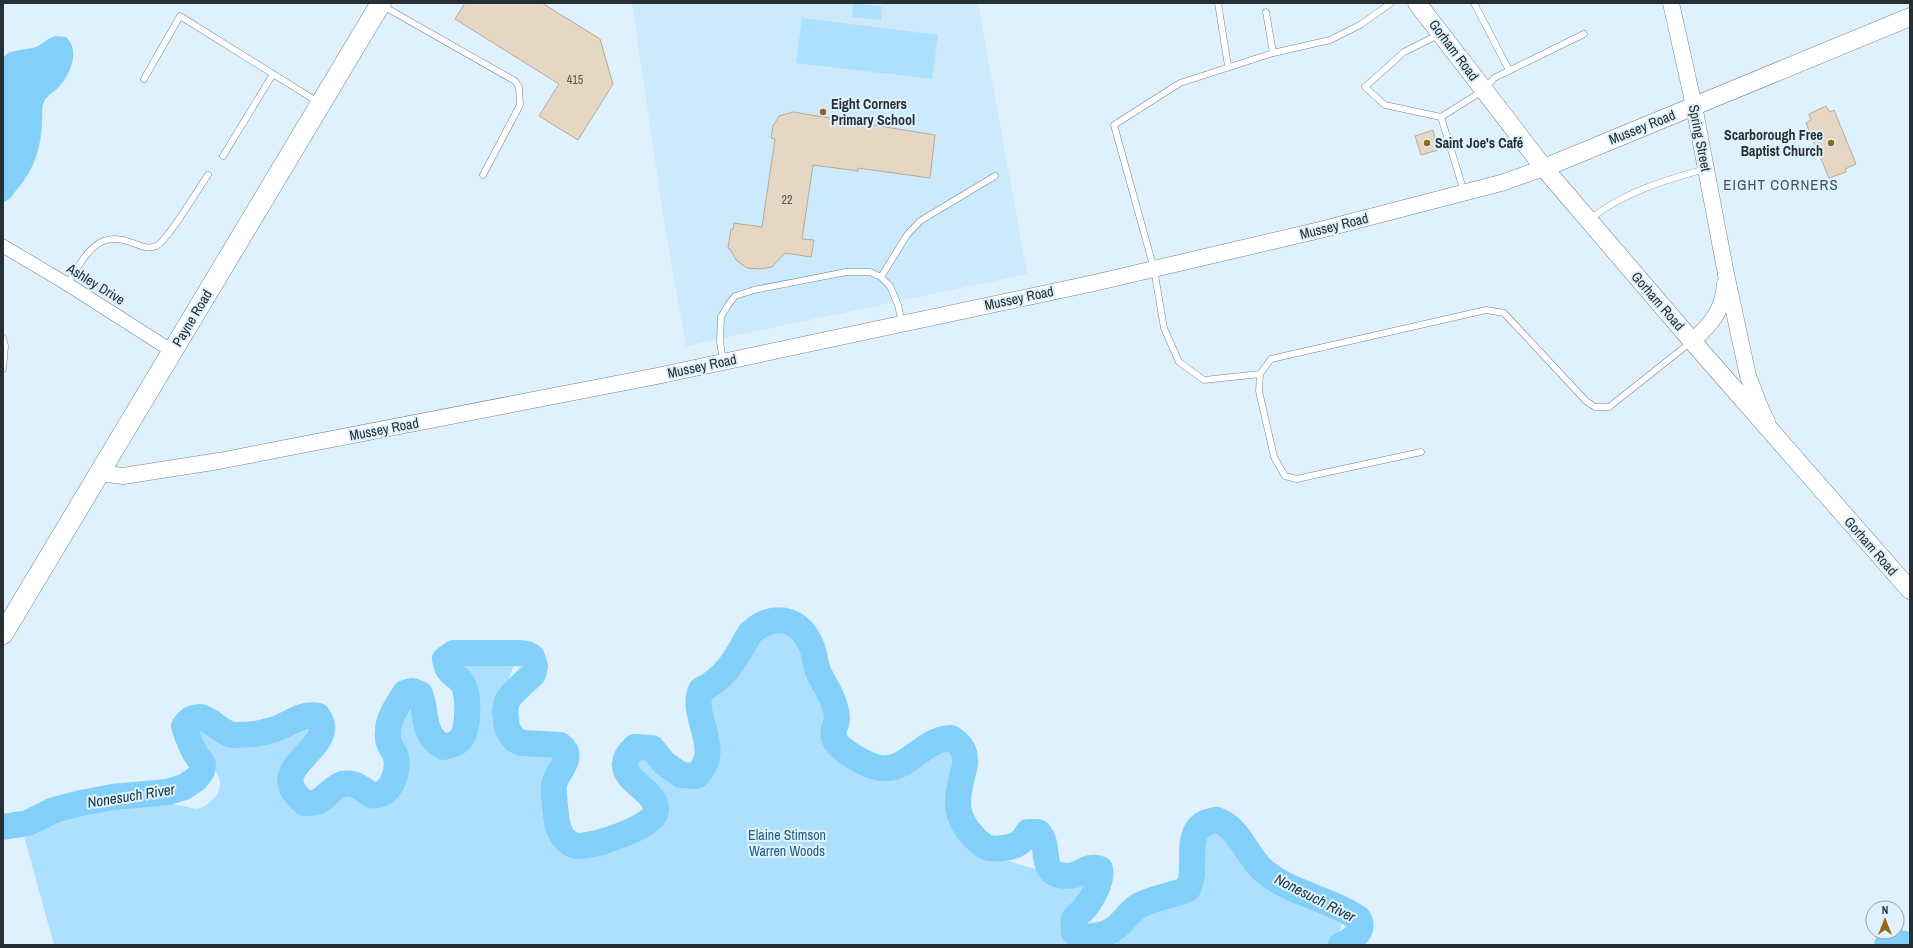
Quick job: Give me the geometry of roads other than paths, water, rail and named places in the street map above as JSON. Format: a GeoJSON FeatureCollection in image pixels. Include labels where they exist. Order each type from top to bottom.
{"type":"FeatureCollection","features":[{"type":"Feature","properties":{"kind":"main road","name":"Payne Road"},"geometry":{"type":"LineString","coordinates":[[3,634],[380,3]]}},
{"type":"Feature","properties":{"kind":"main road","name":"Gorham Road"},"geometry":{"type":"LineString","coordinates":[[1417,3],[1544,168],[1692,341],[1910,590]]}},
{"type":"Feature","properties":{"kind":"main road","name":"Mussey Road"},"geometry":{"type":"LineString","coordinates":[[1544,168],[1910,17]]}},
{"type":"Feature","properties":{"kind":"street","name":"Spring Street"},"geometry":{"type":"LineString","coordinates":[[1671,3],[1694,106],[1726,274],[1748,376],[1760,407],[1775,436]]}},
{"type":"Feature","properties":{"kind":"street","name":"Mussey Road"},"geometry":{"type":"LineString","coordinates":[[99,473],[123,476],[219,461],[657,376],[1154,268],[1320,230],[1501,183],[1544,168]]}},
{"type":"Feature","properties":{"kind":"street","name":"Ashley Drive"},"geometry":{"type":"LineString","coordinates":[[4,248],[67,284],[172,351]]}},
{"type":"Feature","properties":{"kind":"street","name":"Spring Street"},"geometry":{"type":"LineString","coordinates":[[1692,341],[1711,324],[1717,314],[1725,291],[1726,274]]}},
{"type":"Feature","properties":{"kind":"lane"},"geometry":{"type":"LineString","coordinates":[[380,3],[515,81],[519,87],[520,105],[483,175]]}},
{"type":"Feature","properties":{"kind":"lane"},"geometry":{"type":"LineString","coordinates":[[1218,3],[1228,66]]}},
{"type":"Feature","properties":{"kind":"lane"},"geometry":{"type":"LineString","coordinates":[[1260,374],[1204,380],[1179,362],[1164,328],[1154,268],[1114,125],[1180,83],[1228,66],[1273,53],[1330,40],[1360,25],[1391,3]]}},
{"type":"Feature","properties":{"kind":"lane"},"geometry":{"type":"LineString","coordinates":[[1474,3],[1509,70]]}},
{"type":"Feature","properties":{"kind":"lane"},"geometry":{"type":"LineString","coordinates":[[1266,12],[1273,53]]}},
{"type":"Feature","properties":{"kind":"lane"},"geometry":{"type":"LineString","coordinates":[[144,78],[180,16],[320,103]]}},
{"type":"Feature","properties":{"kind":"lane"},"geometry":{"type":"LineString","coordinates":[[1441,33],[1404,52],[1365,87],[1385,105],[1441,117],[1484,90],[1494,78],[1584,34]]}},
{"type":"Feature","properties":{"kind":"lane"},"geometry":{"type":"LineString","coordinates":[[223,156],[273,74]]}},
{"type":"Feature","properties":{"kind":"lane"},"geometry":{"type":"LineString","coordinates":[[1441,117],[1464,193]]}},
{"type":"Feature","properties":{"kind":"lane"},"geometry":{"type":"LineString","coordinates":[[1588,220],[1608,205],[1626,195],[1668,179],[1706,169]]}},
{"type":"Feature","properties":{"kind":"lane"},"geometry":{"type":"LineString","coordinates":[[67,284],[91,248],[103,240],[118,239],[147,248],[157,246],[162,242],[208,175]]}},
{"type":"Feature","properties":{"kind":"lane"},"geometry":{"type":"LineString","coordinates":[[881,276],[907,235],[920,221],[995,176]]}},
{"type":"Feature","properties":{"kind":"lane"},"geometry":{"type":"LineString","coordinates":[[723,361],[720,342],[720,322],[724,310],[735,296],[754,290],[846,272],[870,272],[881,276],[892,291],[902,323]]}},
{"type":"Feature","properties":{"kind":"lane"},"geometry":{"type":"LineString","coordinates":[[1421,452],[1297,479],[1285,476],[1274,457],[1260,391],[1260,374],[1271,359],[1478,311],[1493,310],[1504,313],[1586,401],[1595,407],[1609,407],[1692,341]]}},
{"type":"Feature","properties":{"kind":"lane"},"geometry":{"type":"LineString","coordinates":[[3,338],[3,368]]}},
{"type":"Feature","properties":{"kind":"waterway","name":"Nonesuch River"},"geometry":{"type":"LineString","coordinates":[[3,827],[28,823],[54,810],[81,803],[113,797],[168,792],[184,787],[196,779],[202,771],[203,764],[191,746],[184,726],[191,719],[197,717],[204,718],[229,734],[236,735],[263,732],[278,728],[306,716],[318,716],[322,728],[319,739],[295,768],[290,779],[293,790],[305,803],[317,802],[342,784],[349,783],[374,796],[378,795],[388,789],[396,772],[397,766],[395,754],[388,742],[388,726],[394,711],[405,693],[412,691],[420,694],[426,724],[432,737],[444,747],[453,744],[459,741],[464,734],[467,719],[467,704],[463,684],[450,672],[446,665],[445,659],[454,653],[517,653],[527,654],[532,657],[535,666],[533,674],[512,694],[507,701],[505,711],[507,728],[514,739],[522,743],[560,745],[565,750],[567,755],[566,760],[554,785],[554,800],[560,832],[565,840],[573,845],[591,845],[631,831],[651,819],[655,814],[655,805],[651,797],[629,775],[625,767],[626,758],[635,747],[652,748],[664,763],[681,775],[696,776],[704,766],[707,755],[707,744],[699,711],[701,690],[710,685],[724,673],[735,659],[750,633],[767,622],[776,620],[792,623],[806,635],[811,645],[818,671],[834,702],[837,719],[834,737],[842,749],[875,767],[890,768],[907,761],[932,744],[951,738],[961,747],[965,756],[965,766],[958,801],[960,815],[967,829],[983,846],[999,849],[1009,847],[1019,843],[1024,839],[1028,832],[1038,832],[1042,838],[1048,866],[1052,871],[1068,876],[1091,868],[1100,869],[1100,879],[1096,891],[1083,910],[1074,919],[1074,932],[1084,936],[1094,936],[1106,933],[1119,925],[1133,910],[1140,905],[1188,889],[1191,879],[1192,847],[1194,837],[1198,829],[1205,823],[1217,820],[1232,829],[1258,865],[1275,879],[1298,891],[1335,905],[1358,918],[1361,927],[1359,931],[1353,938],[1341,945]]}},
{"type":"Feature","properties":{"kind":"waterway","name":"Nonesuch River"},"geometry":{"type":"LineString","coordinates":[[1887,945],[1899,943],[1910,945]]}},
{"type":"Feature","properties":{"kind":"place","name":"Eight Corners Primary School"},"geometry":{"type":"Point","coordinates":[823,112]}},
{"type":"Feature","properties":{"kind":"place","name":"Saint Joe's Café"},"geometry":{"type":"Point","coordinates":[1427,143]}},
{"type":"Feature","properties":{"kind":"place","name":"Scarborough Free Baptist Church"},"geometry":{"type":"Point","coordinates":[1831,143]}},
{"type":"Feature","properties":{"kind":"district","name":"EIGHT CORNERS"},"geometry":{"type":"Point","coordinates":[1781,185]}},
{"type":"Feature","properties":{"kind":"park label","name":"Elaine Stimson Warren Woods"},"geometry":{"type":"Point","coordinates":[787,844]}}]}
